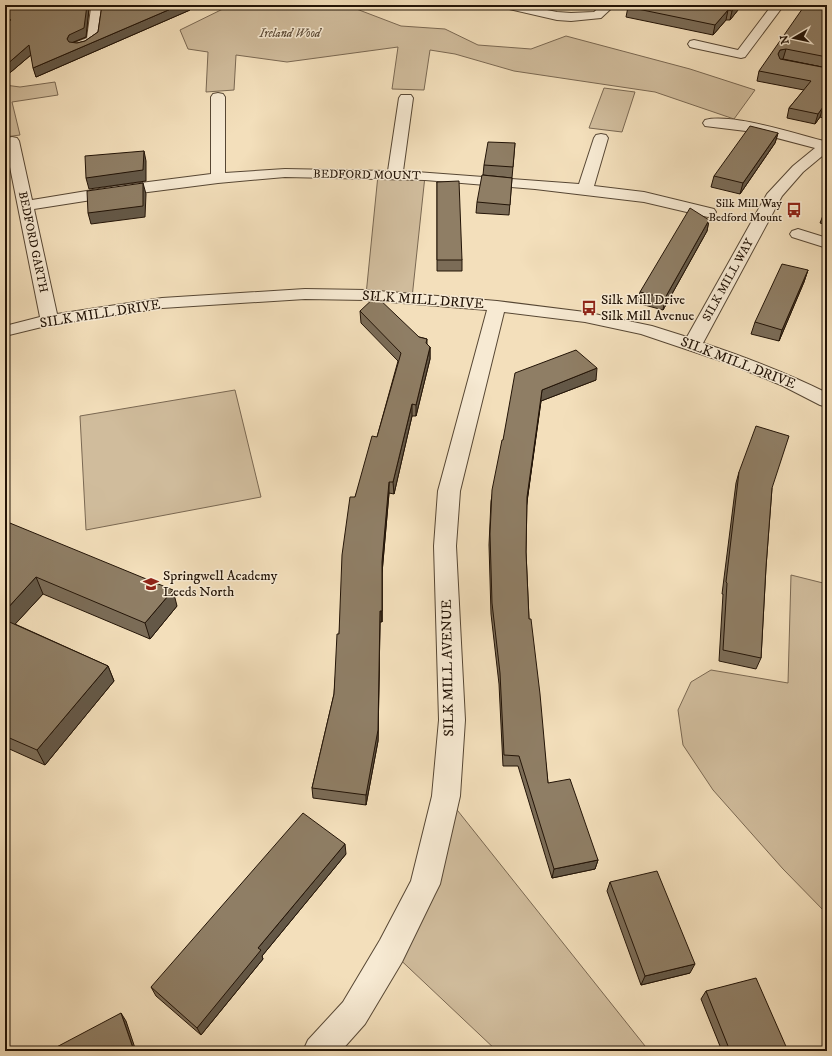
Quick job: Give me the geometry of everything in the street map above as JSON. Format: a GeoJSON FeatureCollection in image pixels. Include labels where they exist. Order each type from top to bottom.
{"type":"FeatureCollection","features":[{"type":"Feature","properties":{"kind":"street"},"geometry":{"type":"LineString","coordinates":[[76,48],[93,40],[97,8],[95,5]]}},
{"type":"Feature","properties":{"kind":"street"},"geometry":{"type":"LineString","coordinates":[[508,5],[557,16],[571,17],[597,15],[609,5]]}},
{"type":"Feature","properties":{"kind":"street"},"geometry":{"type":"LineString","coordinates":[[694,44],[741,54],[778,5]]}},
{"type":"Feature","properties":{"kind":"street"},"geometry":{"type":"LineString","coordinates":[[218,97],[218,178]]}},
{"type":"Feature","properties":{"kind":"street"},"geometry":{"type":"LineString","coordinates":[[395,175],[406,98]]}},
{"type":"Feature","properties":{"kind":"street"},"geometry":{"type":"LineString","coordinates":[[710,123],[727,123],[768,131],[826,146]]}},
{"type":"Feature","properties":{"kind":"street"},"geometry":{"type":"LineString","coordinates":[[585,189],[601,138]]}},
{"type":"Feature","properties":{"kind":"street","name":"BEDFORD GARTH"},"geometry":{"type":"LineString","coordinates":[[12,141],[50,320]]}},
{"type":"Feature","properties":{"kind":"street","name":"SILK MILL WAY"},"geometry":{"type":"LineString","coordinates":[[692,345],[775,194],[798,169],[826,146]]}},
{"type":"Feature","properties":{"kind":"street","name":"BEDFORD MOUNT"},"geometry":{"type":"LineString","coordinates":[[25,206],[117,191],[218,178],[285,173],[395,175],[585,189],[644,197],[708,212]]}},
{"type":"Feature","properties":{"kind":"street"},"geometry":{"type":"LineString","coordinates":[[798,234],[827,243]]}},
{"type":"Feature","properties":{"kind":"street","name":"SILK MILL DRIVE"},"geometry":{"type":"LineString","coordinates":[[5,330],[50,320],[162,303],[305,294],[366,295],[497,306],[585,317],[646,330],[737,360],[790,382],[827,401]]}},
{"type":"Feature","properties":{"kind":"street","name":"SILK MILL AVENUE"},"geometry":{"type":"LineString","coordinates":[[319,1051],[354,1013],[394,944],[425,884],[446,796],[452,720],[445,546],[449,491],[497,306]]}},
{"type":"Feature","properties":{"kind":"green space","name":"Ireland Wood"},"geometry":{"type":"Polygon","coordinates":[[[231,5],[346,5],[401,26],[445,29],[478,45],[531,49],[566,36],[690,69],[755,90],[734,119],[655,92],[514,71],[455,54],[430,50],[424,90],[392,89],[398,47],[287,62],[236,55],[234,90],[206,92],[208,52],[188,49],[180,30],[231,5]]]}},
{"type":"Feature","properties":{"kind":"green space"},"geometry":{"type":"Polygon","coordinates":[[[55,82],[58,95],[12,102],[20,135],[5,137],[5,85],[20,87],[55,82]]]}},
{"type":"Feature","properties":{"kind":"green space"},"geometry":{"type":"Polygon","coordinates":[[[604,88],[635,92],[622,132],[589,128],[604,88]]]}},
{"type":"Feature","properties":{"kind":"green space"},"geometry":{"type":"Polygon","coordinates":[[[378,175],[425,176],[412,298],[366,295],[378,175]]]}},
{"type":"Feature","properties":{"kind":"green space"},"geometry":{"type":"Polygon","coordinates":[[[235,390],[261,497],[86,530],[80,416],[235,390]]]}},
{"type":"Feature","properties":{"kind":"green space"},"geometry":{"type":"Polygon","coordinates":[[[791,575],[827,584],[827,914],[783,869],[713,790],[683,745],[678,710],[691,682],[711,670],[788,683],[791,575]]]}},
{"type":"Feature","properties":{"kind":"green space"},"geometry":{"type":"Polygon","coordinates":[[[446,796],[649,1051],[497,1051],[391,951],[446,796]]]}},
{"type":"Feature","properties":{"kind":"building"},"geometry":{"type":"Polygon","coordinates":[[[87,5],[84,28],[69,35],[67,39],[69,42],[77,43],[85,41],[98,32],[102,5],[180,5],[33,68],[29,45],[5,66],[5,21],[11,20],[5,18],[5,6],[87,5]]]}},
{"type":"Feature","properties":{"kind":"building"},"geometry":{"type":"Polygon","coordinates":[[[630,5],[736,5],[732,11],[728,10],[715,25],[628,7],[630,5]]]}},
{"type":"Feature","properties":{"kind":"building"},"geometry":{"type":"Polygon","coordinates":[[[805,5],[827,5],[827,57],[786,49],[780,50],[778,54],[780,59],[827,68],[827,106],[826,108],[823,107],[818,114],[789,108],[811,81],[759,71],[805,5]]]}},
{"type":"Feature","properties":{"kind":"building"},"geometry":{"type":"Polygon","coordinates":[[[750,126],[778,133],[743,183],[714,176],[750,126]]]}},
{"type":"Feature","properties":{"kind":"building"},"geometry":{"type":"Polygon","coordinates":[[[488,142],[515,143],[513,167],[484,165],[488,142]]]}},
{"type":"Feature","properties":{"kind":"building"},"geometry":{"type":"Polygon","coordinates":[[[144,151],[143,170],[86,178],[85,156],[144,151]]]}},
{"type":"Feature","properties":{"kind":"building"},"geometry":{"type":"Polygon","coordinates":[[[482,175],[512,178],[510,205],[477,202],[482,175]]]}},
{"type":"Feature","properties":{"kind":"building"},"geometry":{"type":"Polygon","coordinates":[[[459,181],[462,260],[437,260],[437,182],[459,181]]]}},
{"type":"Feature","properties":{"kind":"building"},"geometry":{"type":"Polygon","coordinates":[[[143,183],[143,206],[88,213],[87,191],[143,183]]]}},
{"type":"Feature","properties":{"kind":"building"},"geometry":{"type":"Polygon","coordinates":[[[690,208],[709,220],[665,298],[640,292],[690,208]]]}},
{"type":"Feature","properties":{"kind":"building"},"geometry":{"type":"Polygon","coordinates":[[[782,264],[808,270],[782,330],[755,322],[782,264]]]}},
{"type":"Feature","properties":{"kind":"building"},"geometry":{"type":"Polygon","coordinates":[[[376,296],[419,337],[427,339],[426,343],[430,347],[416,405],[412,404],[393,482],[389,482],[382,562],[378,730],[366,795],[312,788],[334,694],[337,634],[339,634],[342,555],[350,497],[355,497],[372,436],[377,437],[401,353],[360,311],[376,296]]]}},
{"type":"Feature","properties":{"kind":"building"},"geometry":{"type":"Polygon","coordinates":[[[576,350],[597,368],[542,390],[527,497],[526,552],[529,619],[531,619],[540,694],[548,783],[570,779],[598,860],[554,869],[519,756],[504,755],[500,673],[492,603],[490,534],[492,490],[515,373],[576,350]]]}},
{"type":"Feature","properties":{"kind":"building"},"geometry":{"type":"Polygon","coordinates":[[[756,426],[789,436],[772,488],[761,658],[723,650],[726,582],[739,472],[756,426]]]}},
{"type":"Feature","properties":{"kind":"building"},"geometry":{"type":"Polygon","coordinates":[[[5,521],[173,590],[145,623],[36,577],[5,611],[5,521]]]}},
{"type":"Feature","properties":{"kind":"building"},"geometry":{"type":"Polygon","coordinates":[[[5,620],[108,666],[37,750],[5,736],[5,620]]]}},
{"type":"Feature","properties":{"kind":"building"},"geometry":{"type":"Polygon","coordinates":[[[303,813],[345,844],[258,948],[261,950],[197,1028],[151,987],[303,813]]]}},
{"type":"Feature","properties":{"kind":"building"},"geometry":{"type":"Polygon","coordinates":[[[657,871],[695,964],[645,976],[610,882],[657,871]]]}},
{"type":"Feature","properties":{"kind":"building"},"geometry":{"type":"Polygon","coordinates":[[[756,978],[788,1051],[730,1051],[706,991],[756,978]]]}},
{"type":"Feature","properties":{"kind":"building"},"geometry":{"type":"Polygon","coordinates":[[[121,1013],[134,1051],[49,1051],[121,1013]]]}},
{"type":"Feature","properties":{"kind":"place","name":"Silk Mill Way Bedford Mount"},"geometry":{"type":"Point","coordinates":[794,210]}},
{"type":"Feature","properties":{"kind":"place","name":"Silk Mill Drive Silk Mill Avenue"},"geometry":{"type":"Point","coordinates":[589,308]}},
{"type":"Feature","properties":{"kind":"place","name":"Springwell Academy Leeds North"},"geometry":{"type":"Point","coordinates":[151,584]}}]}
